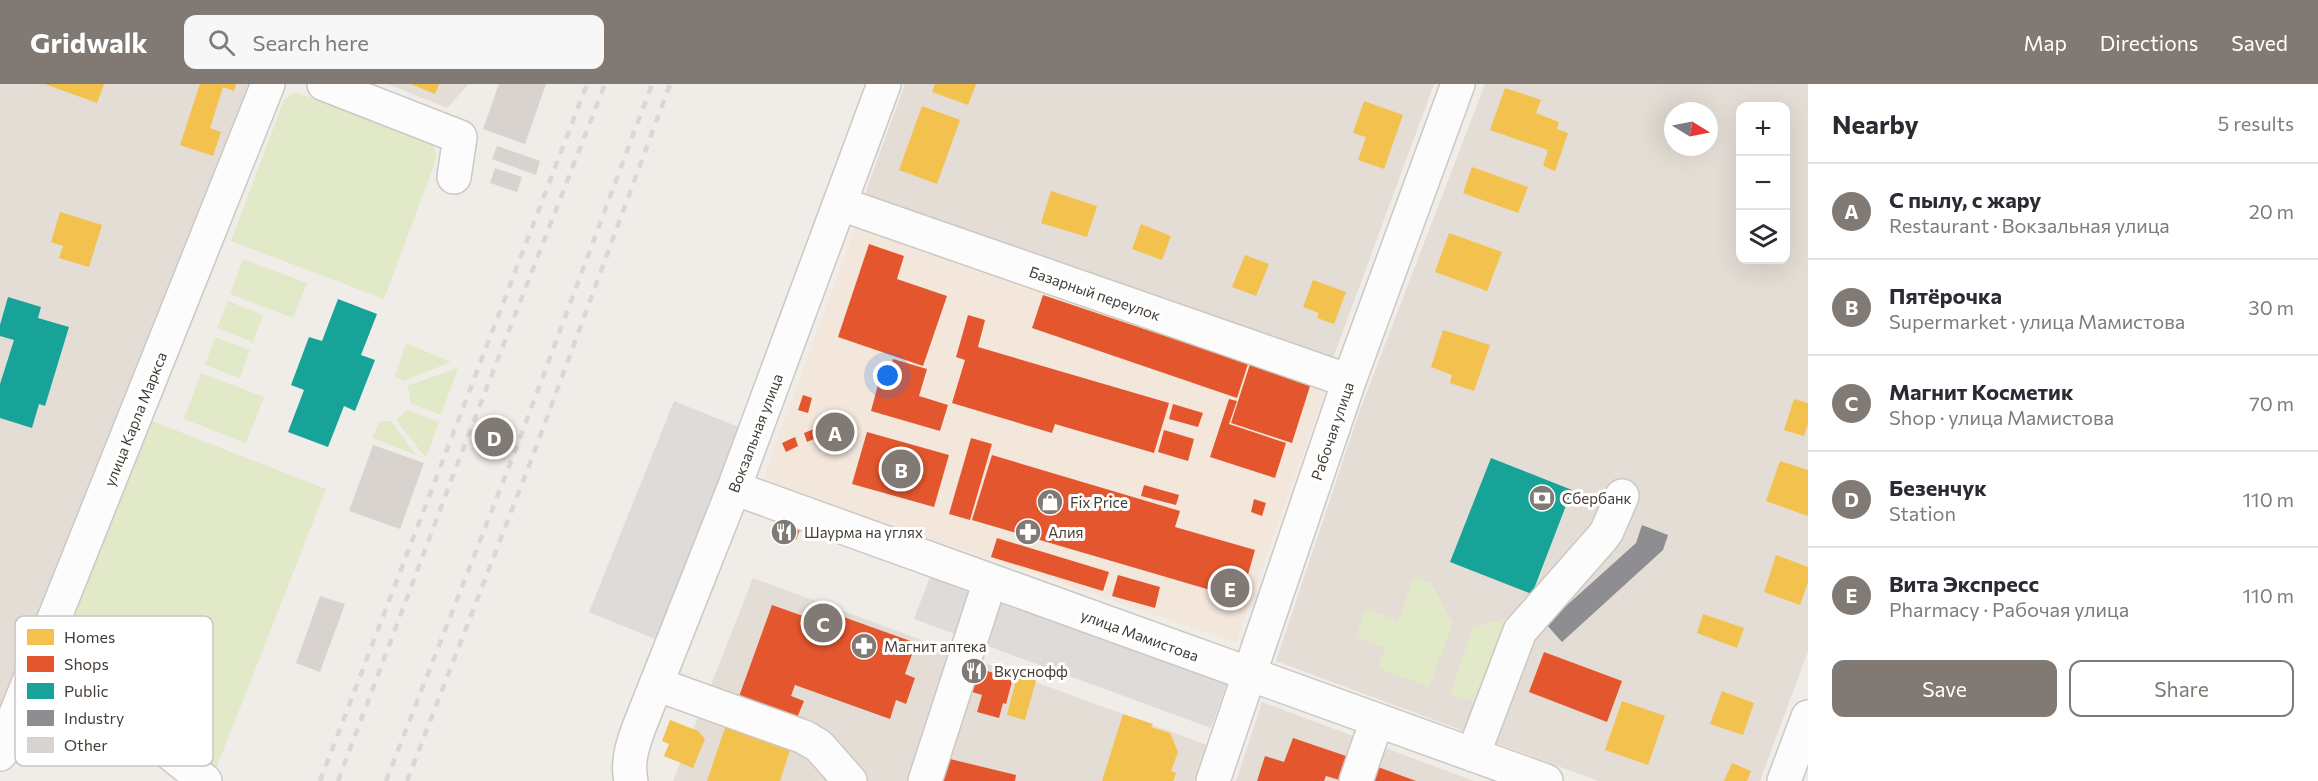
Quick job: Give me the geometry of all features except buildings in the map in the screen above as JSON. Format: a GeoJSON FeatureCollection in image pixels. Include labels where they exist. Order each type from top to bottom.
{"type":"FeatureCollection","features":[{"type":"Feature","properties":{"kind":"street","name":"улица Карла Маркса"},"geometry":{"type":"LineString","coordinates":[[56,616],[268,84]]}},
{"type":"Feature","properties":{"kind":"street"},"geometry":{"type":"LineString","coordinates":[[324,84],[460,136],[454,177]]}},
{"type":"Feature","properties":{"kind":"street","name":"Вокзальная улица"},"geometry":{"type":"LineString","coordinates":[[631,781],[629,765],[631,752],[734,488],[884,84]]}},
{"type":"Feature","properties":{"kind":"street","name":"Рабочая улица"},"geometry":{"type":"LineString","coordinates":[[1213,781],[1349,381],[1458,84]]}},
{"type":"Feature","properties":{"kind":"street","name":"Базарный переулок"},"geometry":{"type":"LineString","coordinates":[[841,204],[1349,381]]}},
{"type":"Feature","properties":{"kind":"street","name":"улица Мамистова"},"geometry":{"type":"LineString","coordinates":[[734,488],[1546,781]]}},
{"type":"Feature","properties":{"kind":"street"},"geometry":{"type":"LineString","coordinates":[[1473,755],[1520,631],[1602,538],[1622,496]]}},
{"type":"Feature","properties":{"kind":"street"},"geometry":{"type":"LineString","coordinates":[[926,781],[990,580]]}},
{"type":"Feature","properties":{"kind":"street"},"geometry":{"type":"LineString","coordinates":[[656,684],[804,737],[819,746],[850,781]]}},
{"type":"Feature","properties":{"kind":"street","name":"улица Карла Маркса"},"geometry":{"type":"LineString","coordinates":[[0,754],[15,717]]}},
{"type":"Feature","properties":{"kind":"street"},"geometry":{"type":"LineString","coordinates":[[1784,781],[1808,717]]}},
{"type":"Feature","properties":{"kind":"street"},"geometry":{"type":"LineString","coordinates":[[1356,781],[1377,720]]}},
{"type":"Feature","properties":{"kind":"street"},"geometry":{"type":"LineString","coordinates":[[186,766],[205,781]]}},
{"type":"Feature","properties":{"kind":"shaded area"},"geometry":{"type":"Polygon","coordinates":[[[0,84],[250,84],[37,616],[15,616],[15,672],[0,709],[0,84]]]}},
{"type":"Feature","properties":{"kind":"shaded area"},"geometry":{"type":"Polygon","coordinates":[[[388,84],[469,84],[447,108],[388,84]]]}},
{"type":"Feature","properties":{"kind":"shaded area"},"geometry":{"type":"Polygon","coordinates":[[[905,84],[1434,84],[1332,361],[862,202],[905,84]]]}},
{"type":"Feature","properties":{"kind":"shaded area"},"geometry":{"type":"Polygon","coordinates":[[[1485,84],[1808,84],[1808,651],[1760,781],[1598,781],[1276,661],[1360,410],[1485,84]]]}},
{"type":"Feature","properties":{"kind":"shaded area"},"geometry":{"type":"Polygon","coordinates":[[[858,220],[1327,386],[1236,642],[762,482],[858,220]]]}},
{"type":"Feature","properties":{"kind":"shaded area"},"geometry":{"type":"Polygon","coordinates":[[[674,401],[746,430],[660,641],[589,612],[674,401]]]}},
{"type":"Feature","properties":{"kind":"shaded area"},"geometry":{"type":"Polygon","coordinates":[[[931,574],[1227,683],[1211,728],[914,619],[931,574]]]}},
{"type":"Feature","properties":{"kind":"shaded area"},"geometry":{"type":"Polygon","coordinates":[[[753,578],[1207,745],[1194,781],[673,781],[753,578]]]}},
{"type":"Feature","properties":{"kind":"shaded area"},"geometry":{"type":"Polygon","coordinates":[[[1262,702],[1474,781],[1236,781],[1262,702]]]}},
{"type":"Feature","properties":{"kind":"green space"},"geometry":{"type":"Polygon","coordinates":[[[295,92],[433,143],[437,157],[384,299],[231,241],[284,100],[295,92]]]}},
{"type":"Feature","properties":{"kind":"green space"},"geometry":{"type":"Polygon","coordinates":[[[243,259],[307,283],[293,318],[230,294],[243,259]]]}},
{"type":"Feature","properties":{"kind":"green space"},"geometry":{"type":"Polygon","coordinates":[[[228,301],[263,315],[253,342],[217,328],[228,301]]]}},
{"type":"Feature","properties":{"kind":"green space"},"geometry":{"type":"Polygon","coordinates":[[[215,337],[250,350],[240,378],[205,365],[215,337]]]}},
{"type":"Feature","properties":{"kind":"green space"},"geometry":{"type":"Polygon","coordinates":[[[406,343],[451,362],[403,381],[395,376],[406,343]]]}},
{"type":"Feature","properties":{"kind":"green space"},"geometry":{"type":"Polygon","coordinates":[[[458,368],[441,415],[410,403],[407,386],[458,368]]]}},
{"type":"Feature","properties":{"kind":"green space"},"geometry":{"type":"Polygon","coordinates":[[[201,373],[264,397],[246,443],[184,419],[201,373]]]}},
{"type":"Feature","properties":{"kind":"green space"},"geometry":{"type":"Polygon","coordinates":[[[407,410],[439,422],[426,458],[396,420],[407,410]]]}},
{"type":"Feature","properties":{"kind":"green space"},"geometry":{"type":"Polygon","coordinates":[[[147,419],[326,489],[214,774],[204,766],[213,766],[213,616],[70,616],[147,419]]]}},
{"type":"Feature","properties":{"kind":"green space"},"geometry":{"type":"Polygon","coordinates":[[[380,421],[391,421],[416,455],[372,438],[380,421]]]}},
{"type":"Feature","properties":{"kind":"green space"},"geometry":{"type":"Polygon","coordinates":[[[1414,577],[1431,583],[1453,623],[1429,687],[1378,668],[1385,648],[1356,637],[1366,609],[1398,621],[1414,577]]]}},
{"type":"Feature","properties":{"kind":"green space"},"geometry":{"type":"Polygon","coordinates":[[[1517,615],[1485,706],[1450,694],[1473,628],[1517,615]]]}},
{"type":"Feature","properties":{"kind":"railway"},"geometry":{"type":"LineString","coordinates":[[320,781],[587,84]]}},
{"type":"Feature","properties":{"kind":"railway"},"geometry":{"type":"LineString","coordinates":[[338,781],[471,428],[605,84]]}},
{"type":"Feature","properties":{"kind":"railway"},"geometry":{"type":"LineString","coordinates":[[386,781],[517,446],[652,84]]}},
{"type":"Feature","properties":{"kind":"railway"},"geometry":{"type":"LineString","coordinates":[[407,781],[535,450],[670,84]]}},
{"type":"Feature","properties":{"kind":"place","name":"С пылу, с жару"},"geometry":{"type":"Point","coordinates":[835,432]}},
{"type":"Feature","properties":{"kind":"place","name":"Безенчук"},"geometry":{"type":"Point","coordinates":[494,437]}},
{"type":"Feature","properties":{"kind":"place","name":"Пятёрочка"},"geometry":{"type":"Point","coordinates":[901,469]}},
{"type":"Feature","properties":{"kind":"place","name":"Сбербанк"},"geometry":{"type":"Point","coordinates":[1542,498]}},
{"type":"Feature","properties":{"kind":"place","name":"Fix Price"},"geometry":{"type":"Point","coordinates":[1050,502]}},
{"type":"Feature","properties":{"kind":"place","name":"Шаурма на углях"},"geometry":{"type":"Point","coordinates":[784,532]}},
{"type":"Feature","properties":{"kind":"place","name":"Алия"},"geometry":{"type":"Point","coordinates":[1028,532]}},
{"type":"Feature","properties":{"kind":"place","name":"Вита Экспресс"},"geometry":{"type":"Point","coordinates":[1230,588]}},
{"type":"Feature","properties":{"kind":"place","name":"Магнит Косметик"},"geometry":{"type":"Point","coordinates":[823,623]}},
{"type":"Feature","properties":{"kind":"place","name":"Магнит аптека"},"geometry":{"type":"Point","coordinates":[864,646]}},
{"type":"Feature","properties":{"kind":"place","name":"Вкуснофф"},"geometry":{"type":"Point","coordinates":[974,671]}}]}
